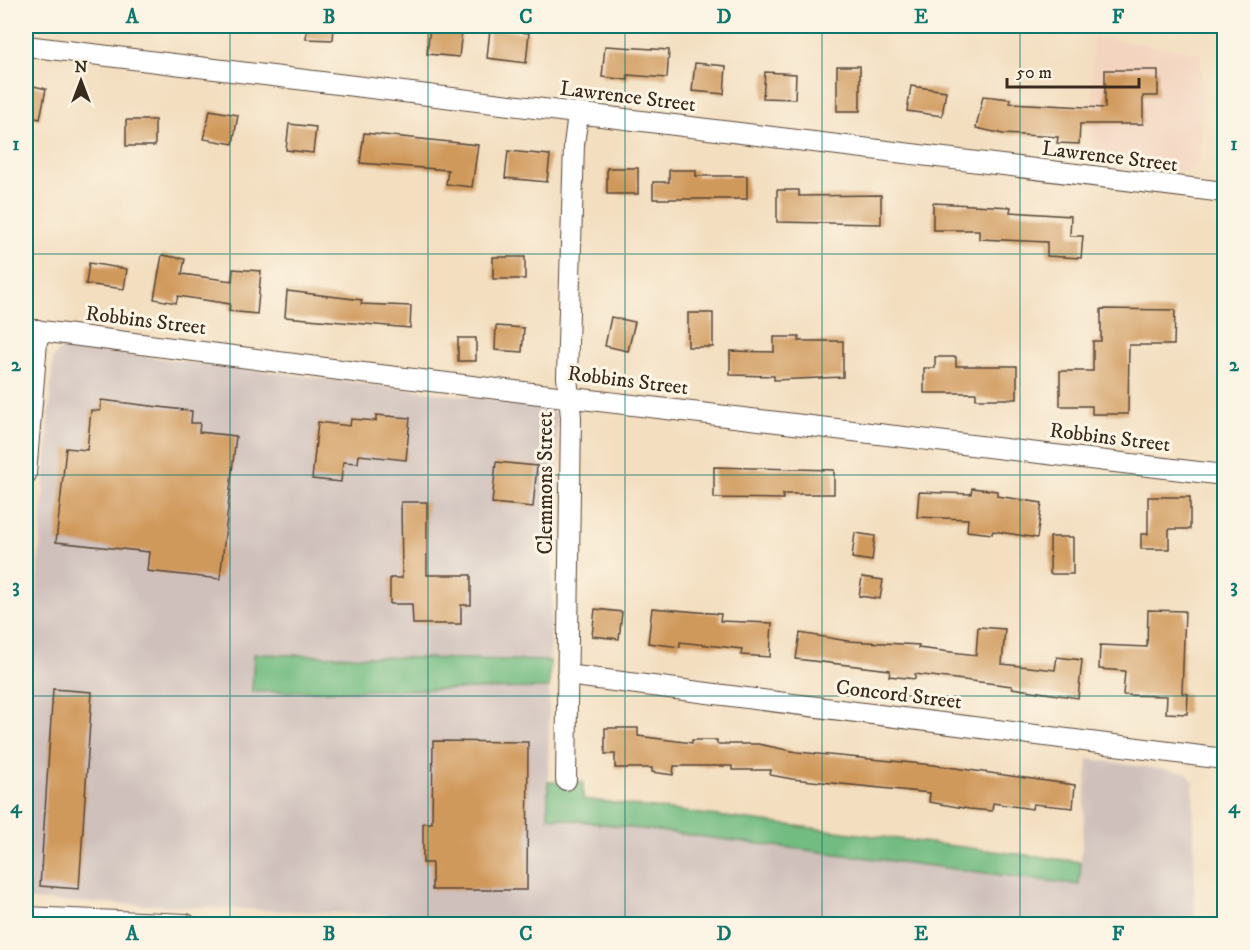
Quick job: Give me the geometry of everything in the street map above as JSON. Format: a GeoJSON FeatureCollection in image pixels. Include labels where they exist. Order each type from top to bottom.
{"type":"FeatureCollection","features":[{"type":"Feature","properties":{"kind":"street","name":"Lawrence Street"},"geometry":{"type":"LineString","coordinates":[[26,46],[1224,192]]}},
{"type":"Feature","properties":{"kind":"street","name":"Clemmons Street"},"geometry":{"type":"LineString","coordinates":[[566,780],[570,398],[567,377],[578,114]]}},
{"type":"Feature","properties":{"kind":"street","name":"Robbins Street"},"geometry":{"type":"LineString","coordinates":[[32,329],[570,398],[1224,475]]}},
{"type":"Feature","properties":{"kind":"street"},"geometry":{"type":"LineString","coordinates":[[26,474],[32,329]]}},
{"type":"Feature","properties":{"kind":"street","name":"Concord Street"},"geometry":{"type":"LineString","coordinates":[[567,675],[1224,759]]}},
{"type":"Feature","properties":{"kind":"street"},"geometry":{"type":"LineString","coordinates":[[26,917],[186,924]]}},
{"type":"Feature","properties":{"kind":"shaded area"},"geometry":{"type":"Polygon","coordinates":[[[1092,37],[1201,53],[1201,156],[1193,169],[1186,172],[1092,161],[1092,37]]]}},
{"type":"Feature","properties":{"kind":"shaded area"},"geometry":{"type":"Polygon","coordinates":[[[68,347],[543,406],[552,409],[557,418],[550,661],[254,654],[253,692],[549,688],[548,817],[1079,885],[1088,759],[1187,773],[1193,781],[1195,924],[386,924],[386,915],[26,900],[26,746],[53,359],[57,352],[68,347]]]}},
{"type":"Feature","properties":{"kind":"green space"},"geometry":{"type":"Polygon","coordinates":[[[254,654],[550,661],[549,688],[252,692],[254,654]]]}},
{"type":"Feature","properties":{"kind":"green space"},"geometry":{"type":"Polygon","coordinates":[[[548,782],[583,782],[583,799],[1081,862],[1079,885],[548,817],[548,782]]]}},
{"type":"Feature","properties":{"kind":"building"},"geometry":{"type":"Polygon","coordinates":[[[307,26],[334,26],[333,40],[306,39],[307,26]]]}},
{"type":"Feature","properties":{"kind":"building"},"geometry":{"type":"Polygon","coordinates":[[[430,27],[462,30],[459,57],[427,54],[430,27]]]}},
{"type":"Feature","properties":{"kind":"building"},"geometry":{"type":"Polygon","coordinates":[[[490,29],[529,33],[526,63],[487,58],[490,29]]]}},
{"type":"Feature","properties":{"kind":"building"},"geometry":{"type":"Polygon","coordinates":[[[605,46],[669,50],[667,78],[628,75],[628,80],[602,77],[605,46]]]}},
{"type":"Feature","properties":{"kind":"building"},"geometry":{"type":"Polygon","coordinates":[[[695,63],[726,66],[724,94],[692,91],[695,63]]]}},
{"type":"Feature","properties":{"kind":"building"},"geometry":{"type":"Polygon","coordinates":[[[837,66],[860,66],[860,111],[837,111],[837,66]]]}},
{"type":"Feature","properties":{"kind":"building"},"geometry":{"type":"Polygon","coordinates":[[[1105,70],[1158,70],[1158,96],[1143,96],[1143,124],[1080,124],[1079,144],[1057,143],[1058,137],[1003,134],[976,128],[983,96],[1010,99],[1010,103],[1105,108],[1105,70]]]}},
{"type":"Feature","properties":{"kind":"building"},"geometry":{"type":"Polygon","coordinates":[[[765,72],[796,74],[795,99],[763,98],[765,72]]]}},
{"type":"Feature","properties":{"kind":"building"},"geometry":{"type":"Polygon","coordinates":[[[26,84],[46,89],[40,119],[26,116],[26,84]]]}},
{"type":"Feature","properties":{"kind":"building"},"geometry":{"type":"Polygon","coordinates":[[[911,86],[946,91],[942,116],[907,111],[911,86]]]}},
{"type":"Feature","properties":{"kind":"building"},"geometry":{"type":"Polygon","coordinates":[[[210,110],[238,115],[233,144],[204,139],[210,110]]]}},
{"type":"Feature","properties":{"kind":"building"},"geometry":{"type":"Polygon","coordinates":[[[126,120],[155,120],[155,146],[126,146],[126,120]]]}},
{"type":"Feature","properties":{"kind":"building"},"geometry":{"type":"Polygon","coordinates":[[[289,124],[316,127],[313,153],[286,150],[289,124]]]}},
{"type":"Feature","properties":{"kind":"building"},"geometry":{"type":"Polygon","coordinates":[[[364,133],[478,145],[472,187],[446,184],[448,170],[360,163],[364,133]]]}},
{"type":"Feature","properties":{"kind":"building"},"geometry":{"type":"Polygon","coordinates":[[[508,151],[550,155],[547,182],[505,178],[508,151]]]}},
{"type":"Feature","properties":{"kind":"building"},"geometry":{"type":"Polygon","coordinates":[[[607,168],[638,168],[638,194],[607,194],[607,168]]]}},
{"type":"Feature","properties":{"kind":"building"},"geometry":{"type":"Polygon","coordinates":[[[669,170],[696,170],[696,176],[747,176],[747,199],[653,199],[653,182],[669,182],[669,170]]]}},
{"type":"Feature","properties":{"kind":"building"},"geometry":{"type":"Polygon","coordinates":[[[777,190],[799,190],[799,196],[881,195],[881,224],[777,222],[777,190]]]}},
{"type":"Feature","properties":{"kind":"building"},"geometry":{"type":"Polygon","coordinates":[[[933,203],[1011,207],[1010,212],[1071,216],[1070,236],[1083,236],[1081,258],[1047,256],[1047,242],[979,239],[979,230],[933,230],[933,203]]]}},
{"type":"Feature","properties":{"kind":"building"},"geometry":{"type":"Polygon","coordinates":[[[162,255],[185,259],[182,274],[232,281],[233,269],[261,271],[257,314],[229,311],[230,304],[178,296],[176,303],[154,299],[162,255]]]}},
{"type":"Feature","properties":{"kind":"building"},"geometry":{"type":"Polygon","coordinates":[[[493,257],[525,257],[525,279],[493,279],[493,257]]]}},
{"type":"Feature","properties":{"kind":"building"},"geometry":{"type":"Polygon","coordinates":[[[89,263],[127,269],[124,289],[86,284],[89,263]]]}},
{"type":"Feature","properties":{"kind":"building"},"geometry":{"type":"Polygon","coordinates":[[[287,291],[362,300],[361,304],[411,306],[410,328],[285,317],[287,291]]]}},
{"type":"Feature","properties":{"kind":"building"},"geometry":{"type":"Polygon","coordinates":[[[1101,309],[1175,310],[1174,345],[1129,345],[1128,414],[1092,414],[1092,406],[1060,406],[1060,371],[1093,371],[1093,341],[1101,341],[1101,309]]]}},
{"type":"Feature","properties":{"kind":"building"},"geometry":{"type":"Polygon","coordinates":[[[688,313],[713,313],[713,347],[688,347],[688,313]]]}},
{"type":"Feature","properties":{"kind":"building"},"geometry":{"type":"Polygon","coordinates":[[[611,317],[635,322],[628,351],[605,346],[611,317]]]}},
{"type":"Feature","properties":{"kind":"building"},"geometry":{"type":"Polygon","coordinates":[[[496,326],[524,328],[522,352],[495,350],[496,326]]]}},
{"type":"Feature","properties":{"kind":"building"},"geometry":{"type":"Polygon","coordinates":[[[774,337],[799,337],[799,341],[843,341],[843,377],[774,380],[774,376],[730,375],[730,351],[774,352],[774,337]]]}},
{"type":"Feature","properties":{"kind":"building"},"geometry":{"type":"Polygon","coordinates":[[[458,338],[476,338],[476,361],[458,361],[458,338]]]}},
{"type":"Feature","properties":{"kind":"building"},"geometry":{"type":"Polygon","coordinates":[[[935,357],[956,357],[956,366],[1017,366],[1017,399],[976,399],[976,393],[924,393],[924,368],[935,368],[935,357]]]}},
{"type":"Feature","properties":{"kind":"building"},"geometry":{"type":"Polygon","coordinates":[[[101,400],[192,411],[191,423],[200,423],[199,432],[236,436],[220,579],[147,571],[149,552],[56,542],[66,448],[87,450],[91,410],[100,411],[101,400]]]}},
{"type":"Feature","properties":{"kind":"building"},"geometry":{"type":"Polygon","coordinates":[[[376,415],[410,418],[406,460],[359,455],[358,463],[343,462],[341,482],[312,479],[318,422],[350,426],[351,419],[376,421],[376,415]]]}},
{"type":"Feature","properties":{"kind":"building"},"geometry":{"type":"Polygon","coordinates":[[[496,462],[537,466],[533,507],[492,503],[496,462]]]}},
{"type":"Feature","properties":{"kind":"building"},"geometry":{"type":"Polygon","coordinates":[[[714,467],[834,470],[834,494],[783,494],[783,499],[714,498],[714,467]]]}},
{"type":"Feature","properties":{"kind":"building"},"geometry":{"type":"Polygon","coordinates":[[[972,488],[997,491],[997,496],[1042,503],[1037,538],[993,531],[992,534],[967,531],[968,519],[917,517],[919,492],[971,494],[972,488]]]}},
{"type":"Feature","properties":{"kind":"building"},"geometry":{"type":"Polygon","coordinates":[[[1148,497],[1190,497],[1190,529],[1169,529],[1169,549],[1141,549],[1141,534],[1148,534],[1148,497]]]}},
{"type":"Feature","properties":{"kind":"building"},"geometry":{"type":"Polygon","coordinates":[[[401,502],[427,502],[427,575],[471,575],[471,605],[461,605],[461,624],[413,624],[412,604],[390,604],[390,578],[402,578],[401,502]]]}},
{"type":"Feature","properties":{"kind":"building"},"geometry":{"type":"Polygon","coordinates":[[[855,533],[875,536],[872,561],[852,558],[855,533]]]}},
{"type":"Feature","properties":{"kind":"building"},"geometry":{"type":"Polygon","coordinates":[[[1050,537],[1073,537],[1073,574],[1050,574],[1050,537]]]}},
{"type":"Feature","properties":{"kind":"building"},"geometry":{"type":"Polygon","coordinates":[[[862,577],[883,580],[880,599],[859,596],[862,577]]]}},
{"type":"Feature","properties":{"kind":"building"},"geometry":{"type":"Polygon","coordinates":[[[652,608],[721,614],[720,621],[772,623],[770,657],[741,655],[742,649],[680,642],[680,647],[648,643],[652,608]]]}},
{"type":"Feature","properties":{"kind":"building"},"geometry":{"type":"Polygon","coordinates":[[[595,609],[622,612],[619,639],[592,636],[595,609]]]}},
{"type":"Feature","properties":{"kind":"building"},"geometry":{"type":"Polygon","coordinates":[[[1148,610],[1185,611],[1182,693],[1188,694],[1187,714],[1166,713],[1167,696],[1123,695],[1125,671],[1099,669],[1100,645],[1147,647],[1148,610]]]}},
{"type":"Feature","properties":{"kind":"building"},"geometry":{"type":"Polygon","coordinates":[[[978,627],[1005,629],[1002,664],[1055,670],[1057,657],[1082,660],[1078,698],[1012,688],[1012,686],[915,674],[915,679],[889,676],[890,670],[796,659],[800,633],[848,641],[919,645],[918,648],[976,655],[978,627]]]}},
{"type":"Feature","properties":{"kind":"building"},"geometry":{"type":"Polygon","coordinates":[[[53,689],[92,692],[79,889],[40,886],[53,689]]]}},
{"type":"Feature","properties":{"kind":"building"},"geometry":{"type":"Polygon","coordinates":[[[605,728],[638,728],[638,736],[692,743],[692,740],[717,740],[717,744],[758,744],[797,752],[934,765],[1075,785],[1073,808],[1033,804],[1032,809],[993,803],[992,811],[969,809],[929,802],[930,793],[792,779],[770,775],[771,770],[732,770],[732,766],[674,766],[673,775],[652,772],[652,768],[615,768],[615,754],[605,754],[605,728]]]}},
{"type":"Feature","properties":{"kind":"building"},"geometry":{"type":"Polygon","coordinates":[[[433,741],[528,742],[527,890],[432,890],[432,863],[423,863],[423,823],[432,823],[433,741]]]}}]}
